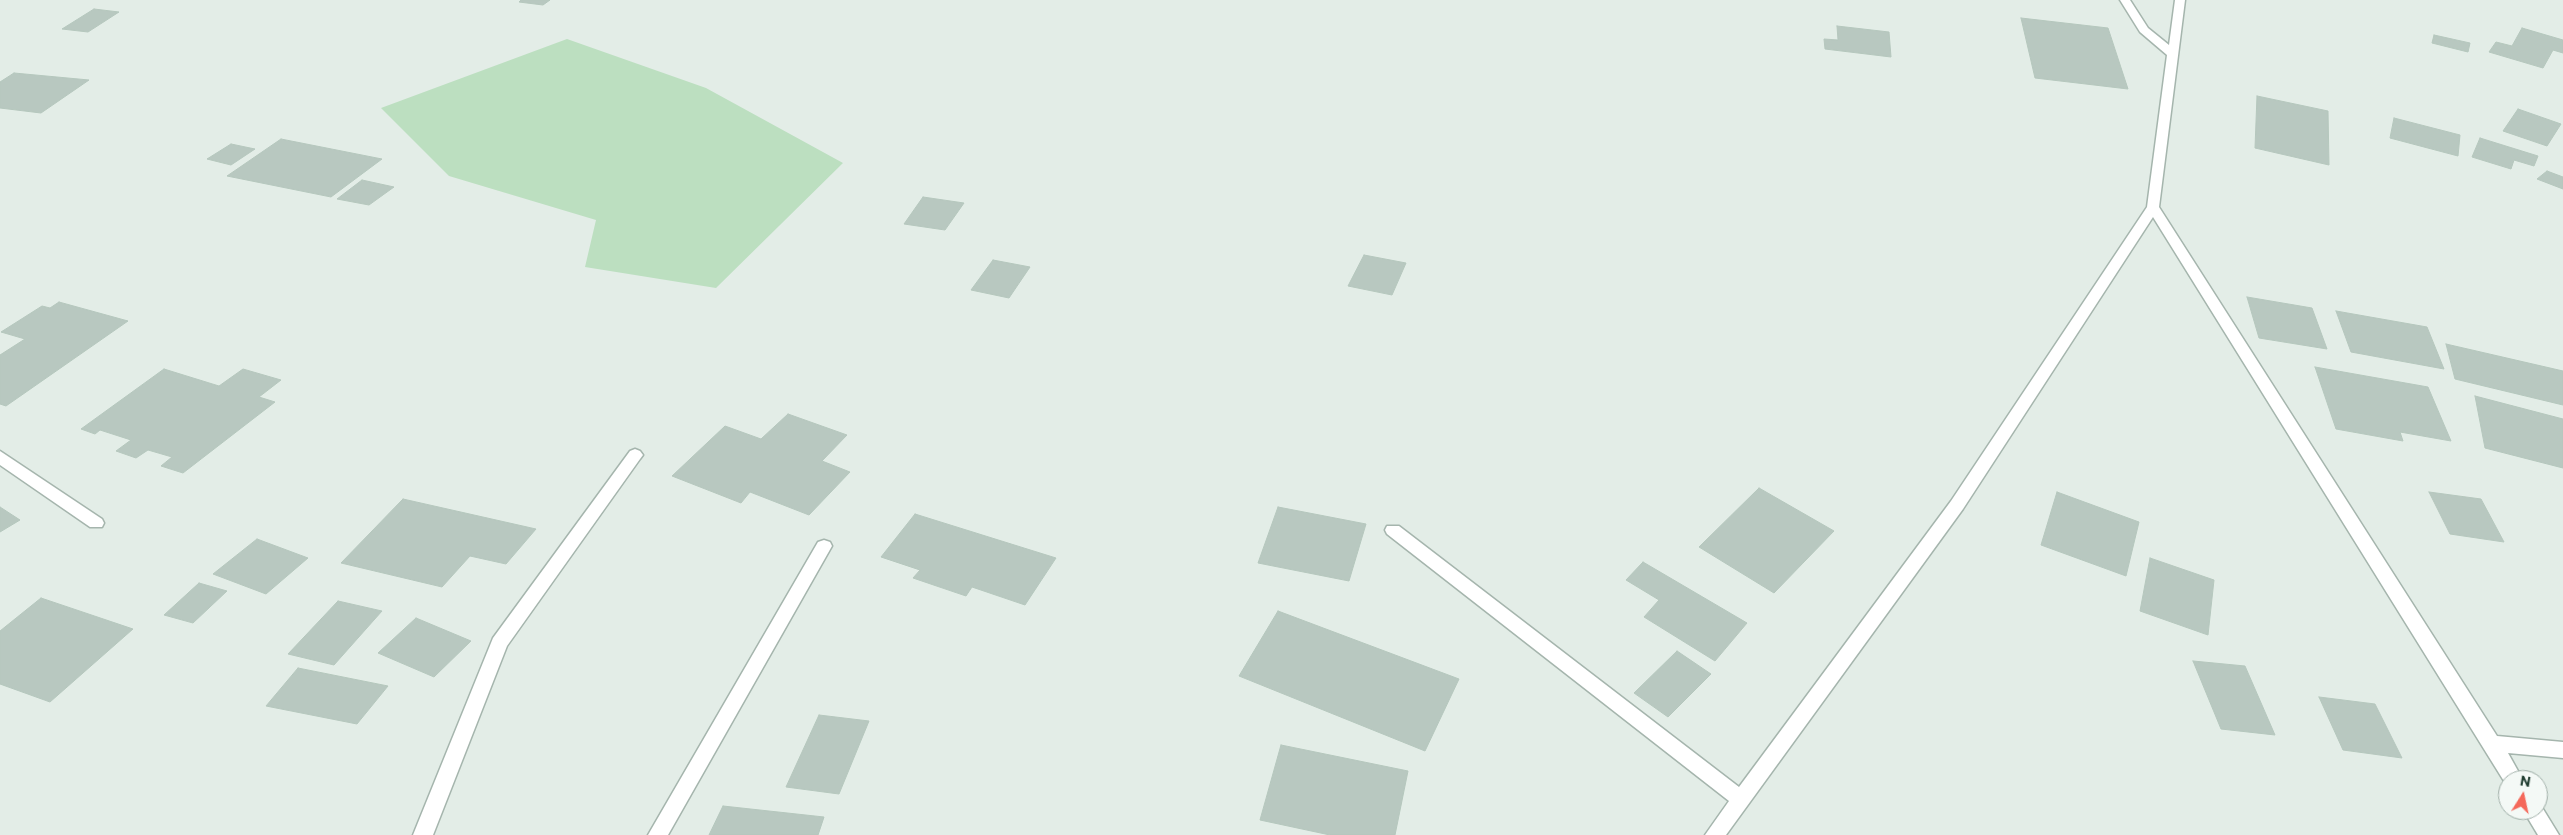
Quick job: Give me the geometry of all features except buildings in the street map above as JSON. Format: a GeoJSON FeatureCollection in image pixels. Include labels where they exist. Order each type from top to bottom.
{"type":"FeatureCollection","features":[{"type":"Feature","properties":{"kind":"street"},"geometry":{"type":"LineString","coordinates":[[2125,0],[2144,30],[2171,53]]}},
{"type":"Feature","properties":{"kind":"street"},"geometry":{"type":"LineString","coordinates":[[1715,835],[1957,505],[2153,207],[2171,53],[2180,0]]}},
{"type":"Feature","properties":{"kind":"street"},"geometry":{"type":"LineString","coordinates":[[2153,207],[2508,770]]}},
{"type":"Feature","properties":{"kind":"street"},"geometry":{"type":"LineString","coordinates":[[423,835],[499,643],[635,455]]}},
{"type":"Feature","properties":{"kind":"street"},"geometry":{"type":"LineString","coordinates":[[0,457],[96,523]]}},
{"type":"Feature","properties":{"kind":"street"},"geometry":{"type":"LineString","coordinates":[[1393,530],[1742,799]]}},
{"type":"Feature","properties":{"kind":"street"},"geometry":{"type":"LineString","coordinates":[[658,835],[824,546]]}},
{"type":"Feature","properties":{"kind":"street"},"geometry":{"type":"LineString","coordinates":[[2491,744],[2563,750]]}},
{"type":"Feature","properties":{"kind":"street"},"geometry":{"type":"LineString","coordinates":[[2539,820],[2549,835]]}},
{"type":"Feature","properties":{"kind":"green space"},"geometry":{"type":"Polygon","coordinates":[[[567,39],[706,88],[843,163],[716,288],[585,267],[596,220],[449,176],[381,108],[567,39]]]}}]}
